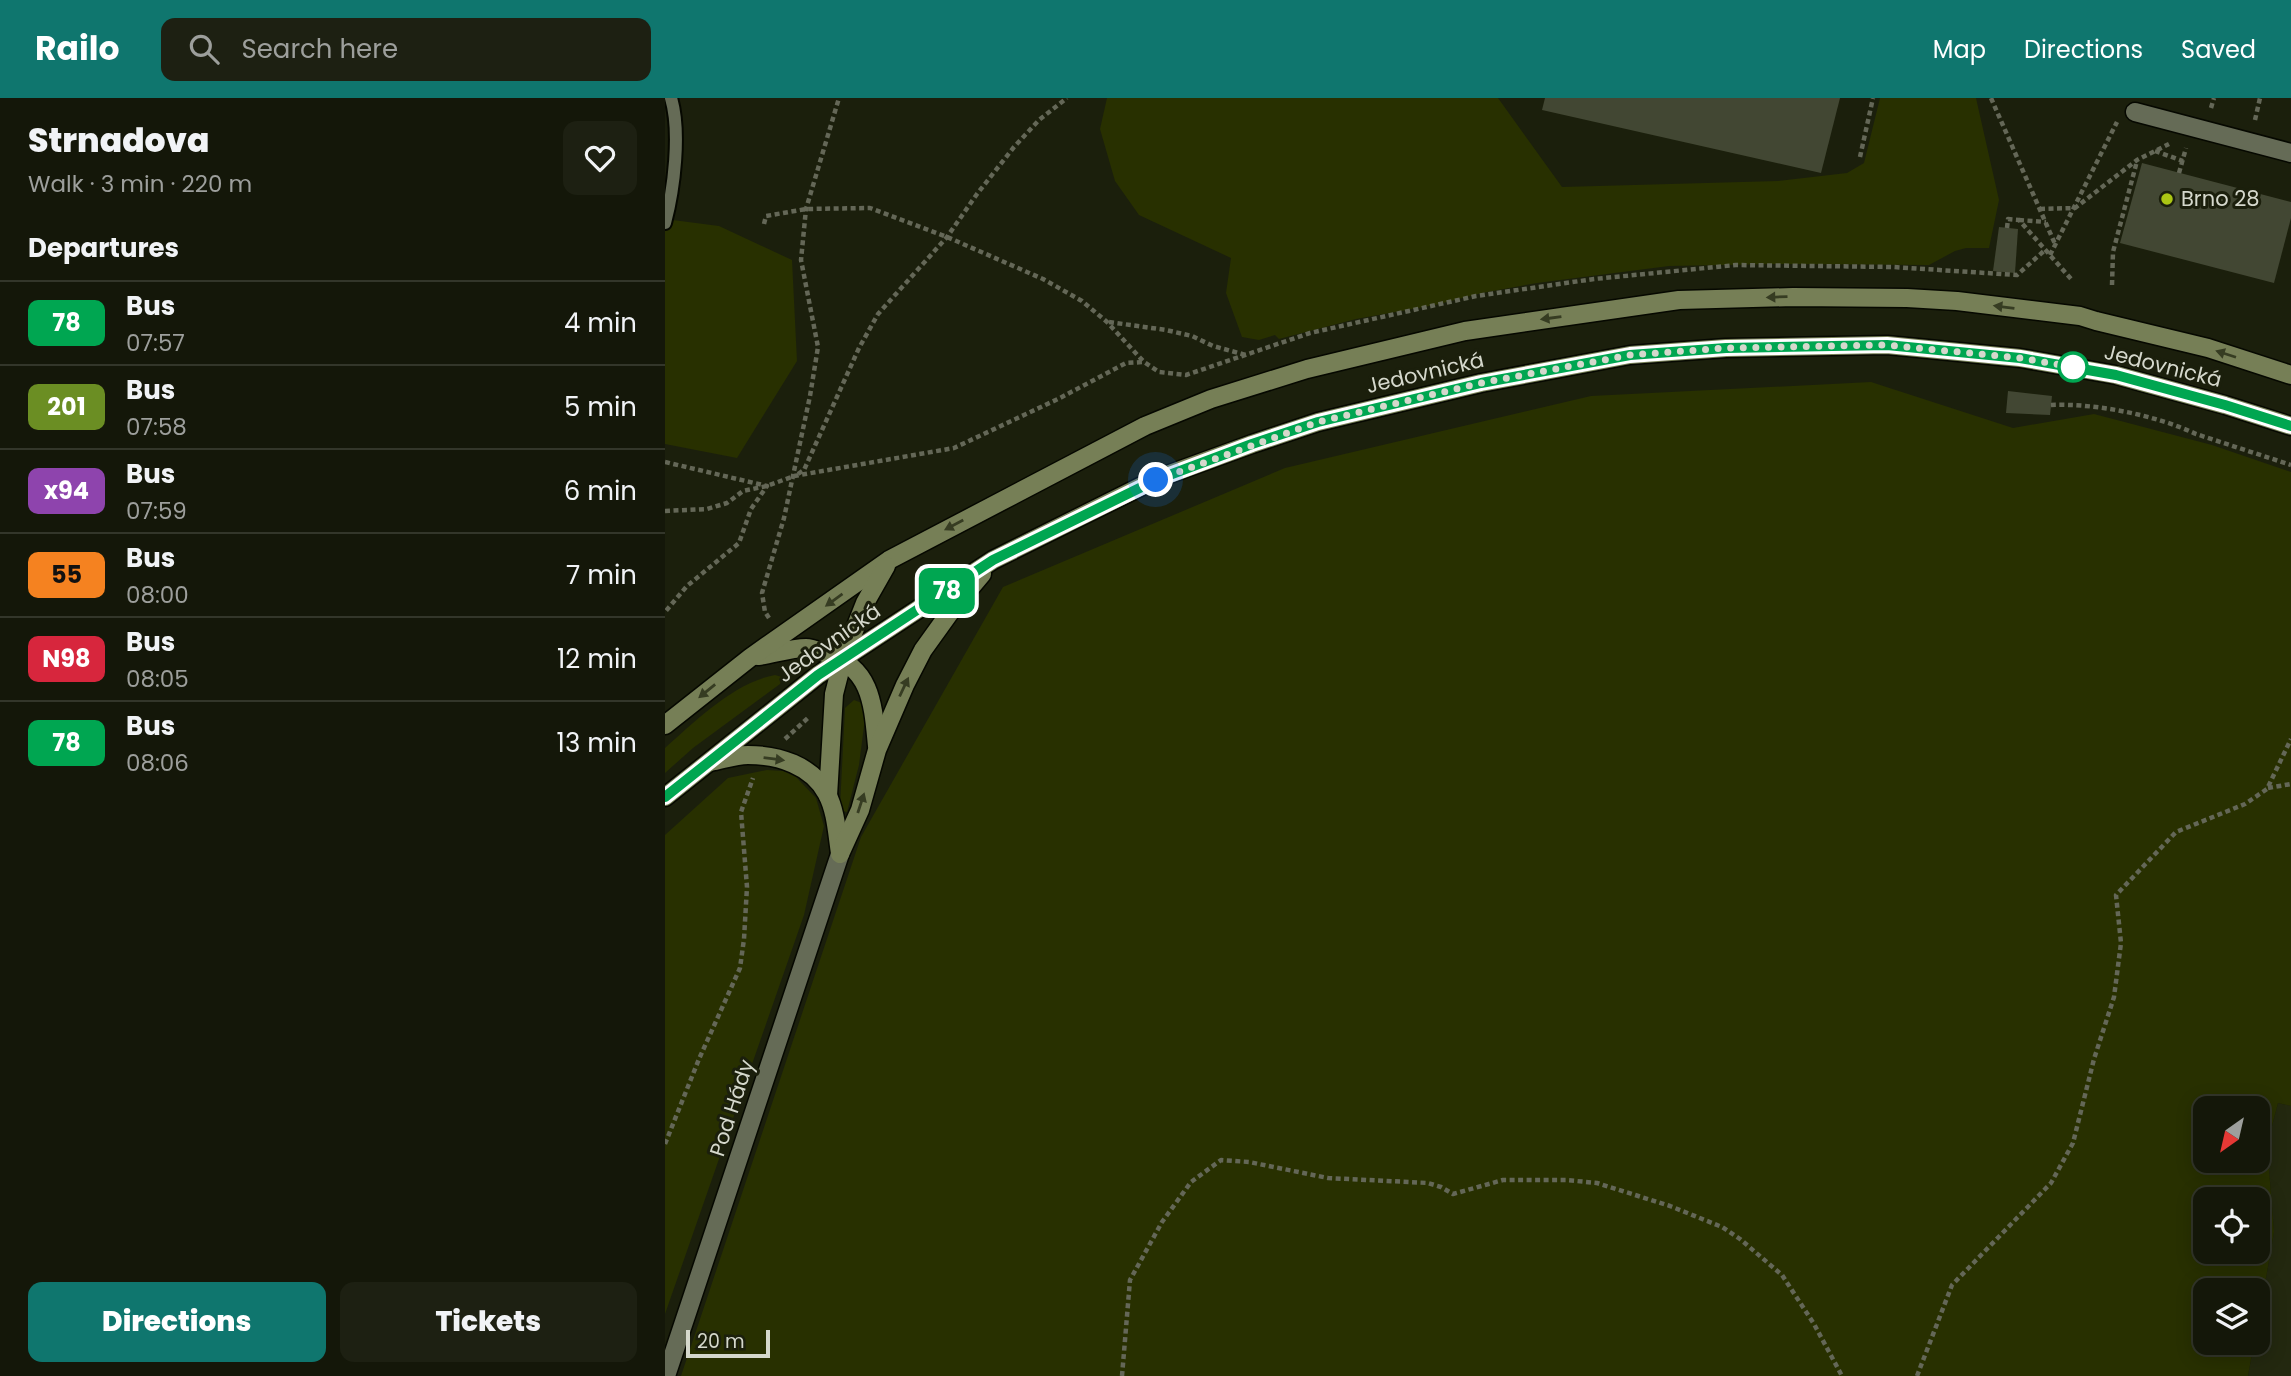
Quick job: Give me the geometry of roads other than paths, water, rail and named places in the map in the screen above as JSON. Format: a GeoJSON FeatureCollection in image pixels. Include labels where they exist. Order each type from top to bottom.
{"type":"FeatureCollection","features":[{"type":"Feature","properties":{"kind":"main road","name":"Jedovnická"},"geometry":{"type":"LineString","coordinates":[[665,725],[751,657],[889,560],[1146,426],[1211,398],[1307,369],[1465,331],[1679,300],[1907,298],[1957,301],[2080,316],[2208,348],[2291,375]]}},
{"type":"Feature","properties":{"kind":"main road","name":"Jedovnická"},"geometry":{"type":"LineString","coordinates":[[665,797],[818,675],[993,560],[1156,480],[1318,422],[1481,383],[1630,355],[1726,348],[1887,345],[2020,358],[2116,375],[2291,426]]}},
{"type":"Feature","properties":{"kind":"main road"},"geometry":{"type":"LineString","coordinates":[[840,854],[828,796],[834,694],[843,659],[865,603],[889,560]]}},
{"type":"Feature","properties":{"kind":"main road"},"geometry":{"type":"LineString","coordinates":[[840,854],[860,810],[877,750],[923,650],[993,560]]}},
{"type":"Feature","properties":{"kind":"main road"},"geometry":{"type":"LineString","coordinates":[[751,657],[807,648],[843,659],[858,671],[869,693],[877,750]]}},
{"type":"Feature","properties":{"kind":"main road"},"geometry":{"type":"LineString","coordinates":[[706,763],[747,755],[787,760],[818,780],[828,796]]}},
{"type":"Feature","properties":{"kind":"street"},"geometry":{"type":"LineString","coordinates":[[2135,111],[2291,153]]}},
{"type":"Feature","properties":{"kind":"street","name":"Pod Hády"},"geometry":{"type":"LineString","coordinates":[[666,1376],[840,854]]}},
{"type":"Feature","properties":{"kind":"lane"},"geometry":{"type":"LineString","coordinates":[[665,223],[672,194],[676,114],[671,98]]}},
{"type":"Feature","properties":{"kind":"place","name":"Brno 28"},"geometry":{"type":"Point","coordinates":[2167,199]}}]}
